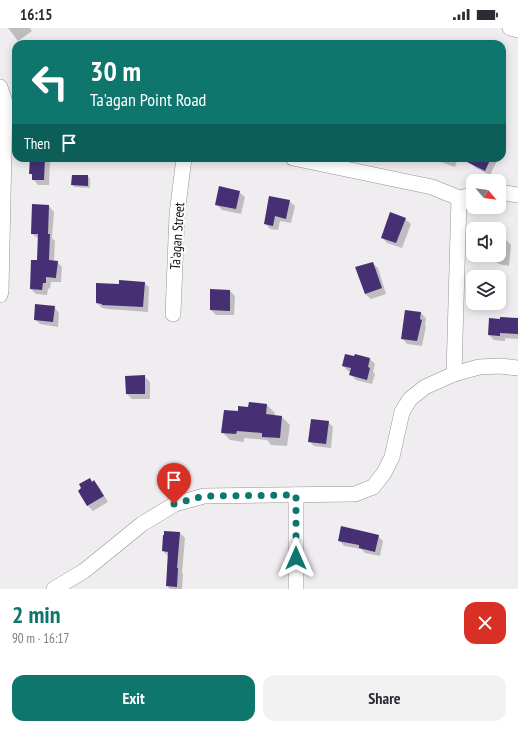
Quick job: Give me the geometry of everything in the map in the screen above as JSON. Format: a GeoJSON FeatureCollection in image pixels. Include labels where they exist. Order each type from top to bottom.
{"type":"FeatureCollection","features":[{"type":"Feature","properties":{"kind":"street"},"geometry":{"type":"LineString","coordinates":[[510,28],[518,30]]}},
{"type":"Feature","properties":{"kind":"street"},"geometry":{"type":"LineString","coordinates":[[0,87],[5,102],[1,165],[0,295]]}},
{"type":"Feature","properties":{"kind":"street","name":"Ta'agan Street"},"geometry":{"type":"LineString","coordinates":[[173,314],[178,214],[184,162]]}},
{"type":"Feature","properties":{"kind":"street"},"geometry":{"type":"LineString","coordinates":[[312,162],[432,187],[466,196],[454,374]]}},
{"type":"Feature","properties":{"kind":"street"},"geometry":{"type":"LineString","coordinates":[[506,193],[518,195]]}},
{"type":"Feature","properties":{"kind":"street"},"geometry":{"type":"LineString","coordinates":[[54,589],[84,571],[142,524],[174,504],[204,496],[355,494],[373,487],[384,474],[392,457],[402,412],[410,399],[425,386],[454,374],[479,367],[500,366],[518,368]]}},
{"type":"Feature","properties":{"kind":"street"},"geometry":{"type":"LineString","coordinates":[[296,495],[296,589]]}},
{"type":"Feature","properties":{"kind":"building"},"geometry":{"type":"Polygon","coordinates":[[[30,162],[45,162],[44,180],[32,180],[32,174],[29,174],[30,162]]]}},
{"type":"Feature","properties":{"kind":"building"},"geometry":{"type":"Polygon","coordinates":[[[467,162],[489,162],[485,171],[467,162]]]}},
{"type":"Feature","properties":{"kind":"building"},"geometry":{"type":"Polygon","coordinates":[[[72,175],[88,175],[88,186],[71,185],[72,175]]]}},
{"type":"Feature","properties":{"kind":"building"},"geometry":{"type":"Polygon","coordinates":[[[219,186],[240,191],[236,209],[215,205],[219,186]]]}},
{"type":"Feature","properties":{"kind":"building"},"geometry":{"type":"Polygon","coordinates":[[[269,196],[290,200],[286,219],[275,216],[273,226],[264,224],[269,196]]]}},
{"type":"Feature","properties":{"kind":"building"},"geometry":{"type":"Polygon","coordinates":[[[32,204],[49,205],[49,260],[58,261],[56,278],[46,277],[46,283],[43,283],[42,290],[30,289],[31,260],[37,260],[38,234],[31,234],[32,204]]]}},
{"type":"Feature","properties":{"kind":"building"},"geometry":{"type":"Polygon","coordinates":[[[390,212],[406,218],[396,243],[381,238],[390,212]]]}},
{"type":"Feature","properties":{"kind":"building"},"geometry":{"type":"Polygon","coordinates":[[[373,262],[382,288],[365,294],[355,267],[373,262]]]}},
{"type":"Feature","properties":{"kind":"building"},"geometry":{"type":"Polygon","coordinates":[[[119,280],[145,282],[143,307],[102,305],[96,303],[96,283],[119,284],[119,280]]]}},
{"type":"Feature","properties":{"kind":"building"},"geometry":{"type":"Polygon","coordinates":[[[210,289],[230,290],[230,311],[210,310],[210,289]]]}},
{"type":"Feature","properties":{"kind":"building"},"geometry":{"type":"Polygon","coordinates":[[[35,304],[55,306],[53,322],[34,320],[35,304]]]}},
{"type":"Feature","properties":{"kind":"building"},"geometry":{"type":"Polygon","coordinates":[[[405,310],[421,312],[420,319],[422,320],[417,341],[401,339],[405,310]]]}},
{"type":"Feature","properties":{"kind":"building"},"geometry":{"type":"Polygon","coordinates":[[[500,317],[518,318],[518,334],[500,333],[500,336],[488,335],[489,318],[500,319],[500,317]]]}},
{"type":"Feature","properties":{"kind":"building"},"geometry":{"type":"Polygon","coordinates":[[[345,354],[354,356],[355,354],[370,358],[368,367],[370,368],[367,380],[349,375],[351,368],[342,366],[345,354]]]}},
{"type":"Feature","properties":{"kind":"building"},"geometry":{"type":"Polygon","coordinates":[[[145,375],[145,394],[126,394],[125,376],[145,375]]]}},
{"type":"Feature","properties":{"kind":"building"},"geometry":{"type":"Polygon","coordinates":[[[249,402],[267,404],[266,414],[282,416],[280,438],[262,437],[262,433],[237,431],[236,434],[221,433],[224,410],[238,411],[238,406],[248,407],[249,402]]]}},
{"type":"Feature","properties":{"kind":"building"},"geometry":{"type":"Polygon","coordinates":[[[311,419],[329,421],[326,444],[308,442],[311,419]]]}},
{"type":"Feature","properties":{"kind":"building"},"geometry":{"type":"Polygon","coordinates":[[[90,478],[92,482],[94,480],[104,496],[87,506],[78,491],[81,488],[79,484],[90,478]]]}},
{"type":"Feature","properties":{"kind":"building"},"geometry":{"type":"Polygon","coordinates":[[[341,526],[379,535],[375,552],[359,548],[359,545],[338,541],[341,526]]]}},
{"type":"Feature","properties":{"kind":"building"},"geometry":{"type":"Polygon","coordinates":[[[164,531],[180,532],[177,587],[166,586],[168,552],[162,551],[164,531]]]}},
{"type":"Feature","properties":{"kind":"route"},"geometry":{"type":"LineString","coordinates":[[174,504],[204,496],[296,495],[296,558]]}}]}
